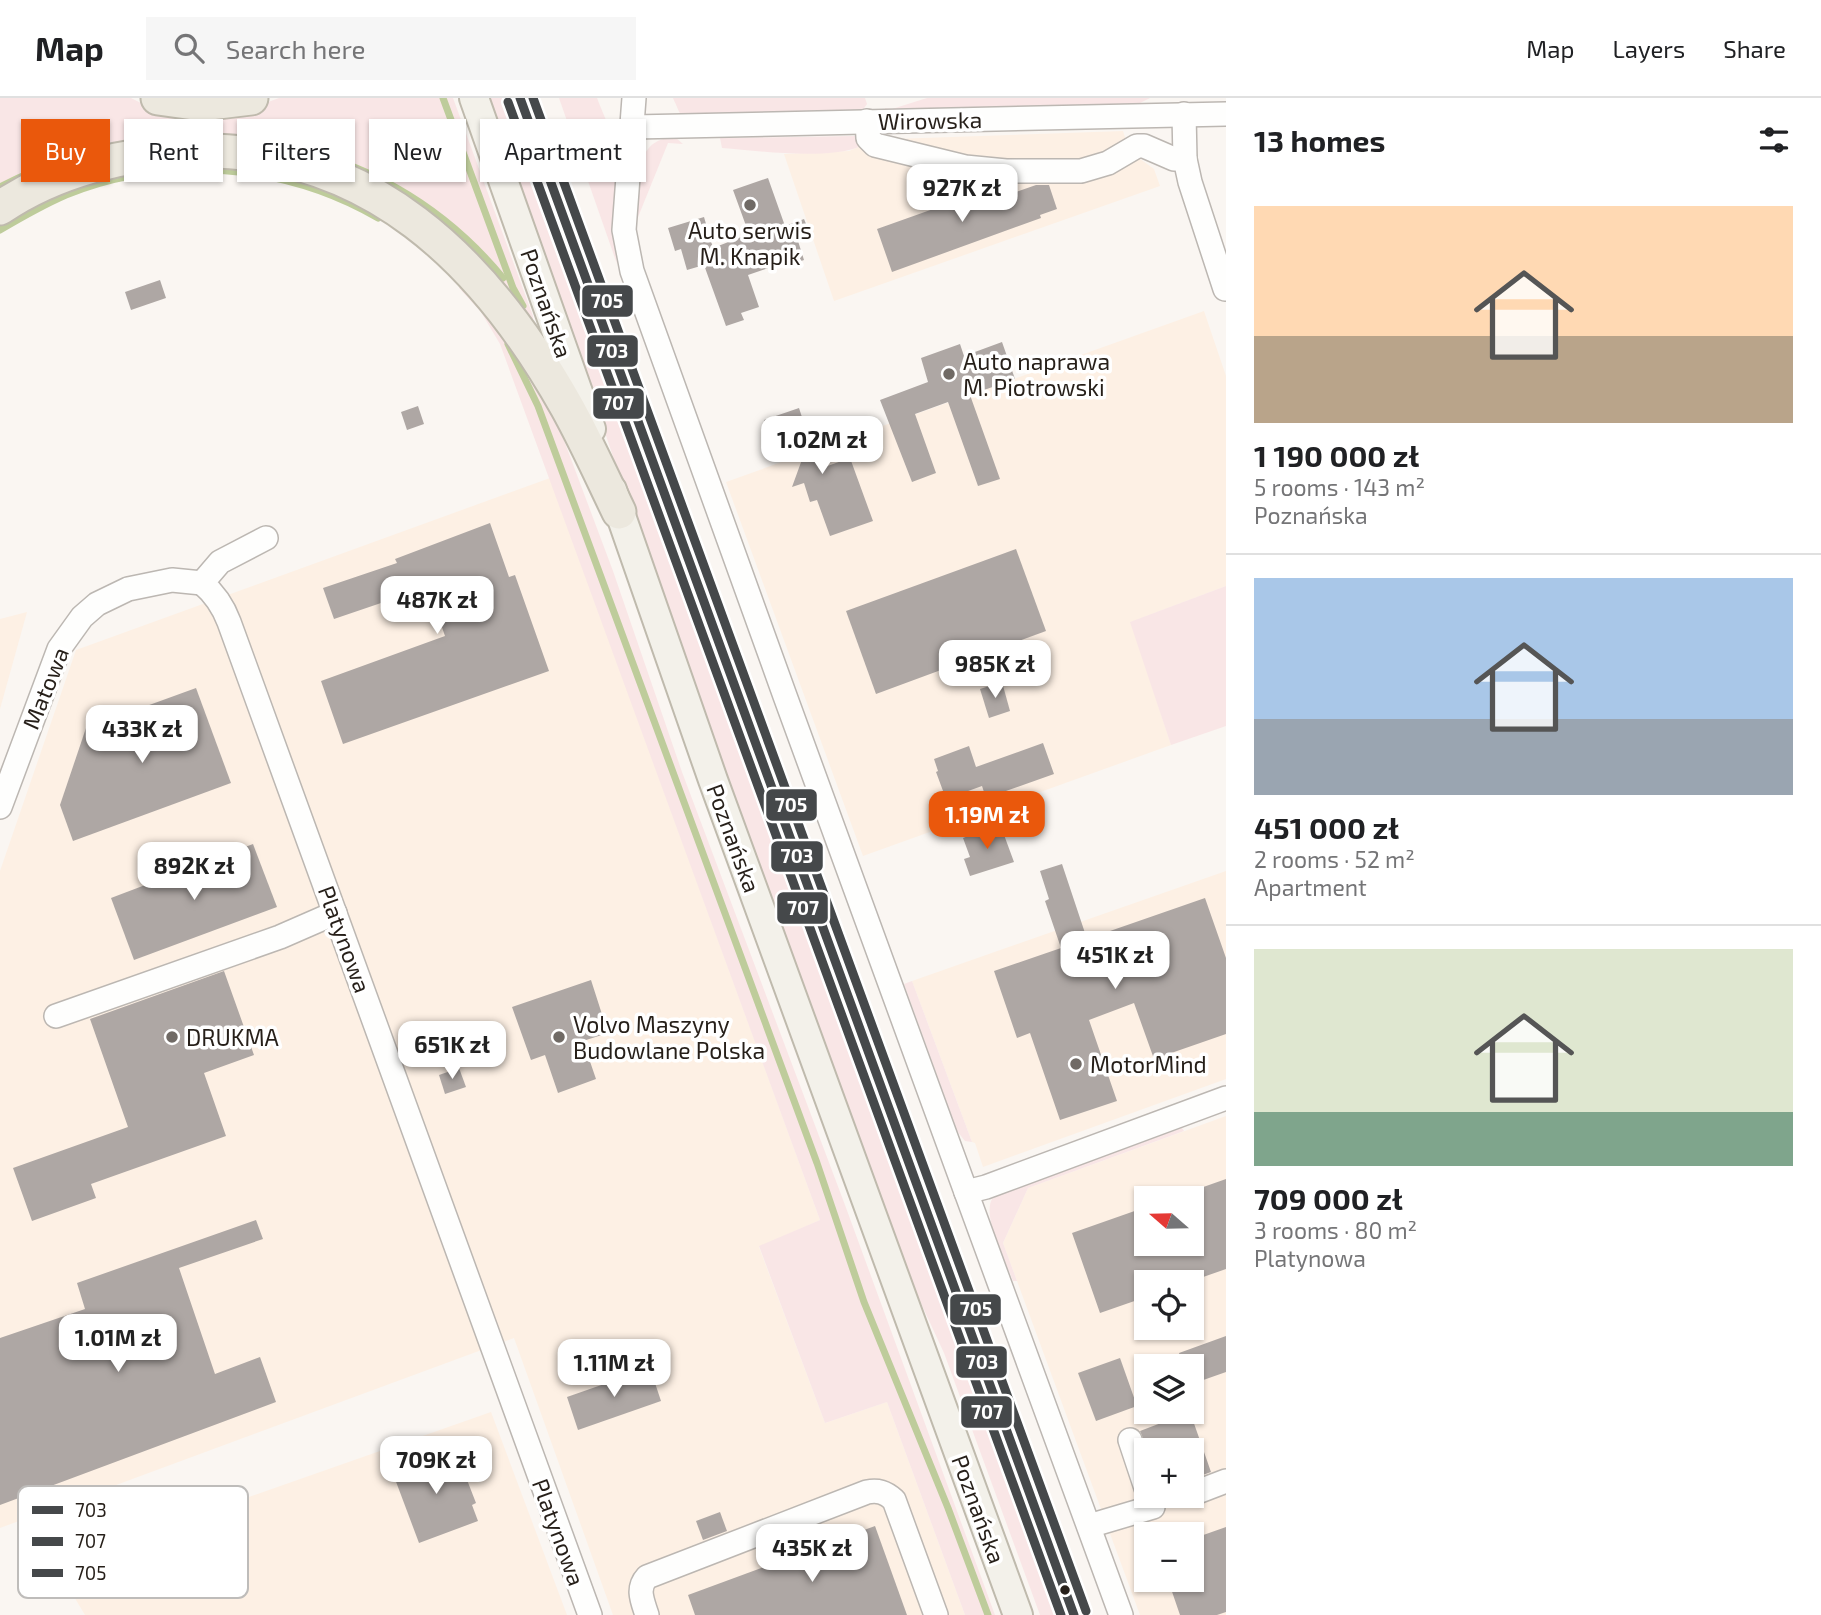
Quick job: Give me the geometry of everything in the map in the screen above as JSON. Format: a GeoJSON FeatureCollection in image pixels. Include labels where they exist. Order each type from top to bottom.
{"type":"FeatureCollection","features":[{"type":"Feature","properties":{"kind":"highway"},"geometry":{"type":"LineString","coordinates":[[158,98],[201,104],[251,98]]}},
{"type":"Feature","properties":{"kind":"highway"},"geometry":{"type":"LineString","coordinates":[[0,208],[71,173],[106,163],[171,152],[243,153],[279,160],[322,173],[360,189],[397,208],[424,228],[447,247],[491,293],[513,321],[568,408],[619,512]]}},
{"type":"Feature","properties":{"kind":"main road","name":"Poznańska"},"geometry":{"type":"LineString","coordinates":[[474,98],[718,793],[1017,1615]]}},
{"type":"Feature","properties":{"kind":"main road","name":"Poznańska"},"geometry":{"type":"LineString","coordinates":[[520,98],[1074,1615]]}},
{"type":"Feature","properties":{"kind":"street"},"geometry":{"type":"LineString","coordinates":[[634,98],[634,119]]}},
{"type":"Feature","properties":{"kind":"street"},"geometry":{"type":"LineString","coordinates":[[1171,109],[1203,226],[1226,289]]}},
{"type":"Feature","properties":{"kind":"street","name":"Wirowska"},"geometry":{"type":"LineString","coordinates":[[646,127],[1171,109],[1226,114]]}},
{"type":"Feature","properties":{"kind":"street"},"geometry":{"type":"LineString","coordinates":[[867,121],[869,138],[880,147],[981,169],[1081,172],[1108,163],[1136,146],[1143,146],[1174,159],[1185,159]]}},
{"type":"Feature","properties":{"kind":"street"},"geometry":{"type":"LineString","coordinates":[[629,182],[624,230],[632,271],[789,709],[1121,1615]]}},
{"type":"Feature","properties":{"kind":"street"},"geometry":{"type":"LineString","coordinates":[[202,583],[220,562],[266,538]]}},
{"type":"Feature","properties":{"kind":"street","name":"Matowa"},"geometry":{"type":"LineString","coordinates":[[0,807],[59,649],[82,617],[97,604],[128,589],[172,580],[202,583]]}},
{"type":"Feature","properties":{"kind":"street","name":"Platynowa"},"geometry":{"type":"LineString","coordinates":[[202,583],[214,593],[229,622],[590,1615]]}},
{"type":"Feature","properties":{"kind":"street"},"geometry":{"type":"LineString","coordinates":[[56,1016],[280,937],[335,913]]}},
{"type":"Feature","properties":{"kind":"street"},"geometry":{"type":"LineString","coordinates":[[966,1192],[1226,1098]]}},
{"type":"Feature","properties":{"kind":"street"},"geometry":{"type":"LineString","coordinates":[[1130,1440],[1134,1452]]}},
{"type":"Feature","properties":{"kind":"street"},"geometry":{"type":"LineString","coordinates":[[1204,1489],[1226,1481]]}},
{"type":"Feature","properties":{"kind":"street"},"geometry":{"type":"LineString","coordinates":[[647,1615],[640,1593],[642,1582],[647,1577],[867,1492],[877,1491],[887,1493],[894,1500],[936,1615]]}},
{"type":"Feature","properties":{"kind":"street"},"geometry":{"type":"LineString","coordinates":[[1089,1526],[1134,1504]]}},
{"type":"Feature","properties":{"kind":"shaded area"},"geometry":{"type":"Polygon","coordinates":[[[0,98],[131,98],[143,104],[252,108],[279,98],[453,98],[461,119],[369,119],[369,182],[466,182],[466,133],[480,172],[480,182],[484,182],[533,321],[529,323],[485,264],[452,235],[345,182],[355,182],[355,119],[237,119],[237,156],[223,158],[223,119],[124,119],[124,175],[110,177],[110,119],[21,119],[21,182],[79,182],[0,195],[0,98]]]}},
{"type":"Feature","properties":{"kind":"shaded area"},"geometry":{"type":"Polygon","coordinates":[[[488,98],[506,98],[514,119],[496,119],[488,98]]]}},
{"type":"Feature","properties":{"kind":"shaded area"},"geometry":{"type":"Polygon","coordinates":[[[559,98],[597,98],[605,119],[566,119],[559,98]]]}},
{"type":"Feature","properties":{"kind":"shaded area"},"geometry":{"type":"Polygon","coordinates":[[[673,98],[865,98],[867,104],[862,111],[681,116],[673,98]]]}},
{"type":"Feature","properties":{"kind":"shaded area"},"geometry":{"type":"Polygon","coordinates":[[[927,98],[1150,98],[1136,105],[899,113],[885,110],[927,98]]]}},
{"type":"Feature","properties":{"kind":"shaded area"},"geometry":{"type":"Polygon","coordinates":[[[1123,131],[1131,156],[1136,156],[1154,169],[1160,186],[834,301],[784,154],[849,151],[885,136],[893,139],[1123,131]]]}},
{"type":"Feature","properties":{"kind":"shaded area"},"geometry":{"type":"Polygon","coordinates":[[[856,136],[859,147],[811,154],[722,148],[720,138],[856,136]]]}},
{"type":"Feature","properties":{"kind":"shaded area"},"geometry":{"type":"Polygon","coordinates":[[[676,138],[683,144],[668,143],[634,227],[637,182],[646,182],[646,152],[655,142],[676,138]]]}},
{"type":"Feature","properties":{"kind":"shaded area"},"geometry":{"type":"Polygon","coordinates":[[[518,182],[537,182],[1062,1615],[1040,1615],[944,1353],[913,1286],[656,585],[518,182]]]}},
{"type":"Feature","properties":{"kind":"shaded area"},"geometry":{"type":"Polygon","coordinates":[[[588,182],[618,182],[615,238],[617,264],[588,182]]]}},
{"type":"Feature","properties":{"kind":"shaded area"},"geometry":{"type":"Polygon","coordinates":[[[468,279],[543,393],[565,443],[613,571],[682,772],[995,1615],[965,1615],[887,1402],[825,1423],[759,1246],[820,1220],[500,344],[481,312],[459,288],[468,279]]]}},
{"type":"Feature","properties":{"kind":"shaded area"},"geometry":{"type":"Polygon","coordinates":[[[1204,311],[1226,376],[1226,586],[1131,622],[1171,745],[863,856],[726,482],[1204,311]]]}},
{"type":"Feature","properties":{"kind":"shaded area"},"geometry":{"type":"Polygon","coordinates":[[[550,478],[820,1220],[759,1247],[825,1423],[887,1402],[965,1615],[613,1615],[514,1338],[114,1486],[18,1486],[18,1521],[0,1528],[0,871],[76,650],[550,478]]]}},
{"type":"Feature","properties":{"kind":"shaded area"},"geometry":{"type":"Polygon","coordinates":[[[1226,586],[1226,726],[1171,745],[1130,622],[1226,586]]]}},
{"type":"Feature","properties":{"kind":"shaded area"},"geometry":{"type":"Polygon","coordinates":[[[27,612],[0,709],[0,619],[27,612]]]}},
{"type":"Feature","properties":{"kind":"shaded area"},"geometry":{"type":"Polygon","coordinates":[[[1226,871],[1226,1079],[983,1167],[912,981],[1226,871]]]}},
{"type":"Feature","properties":{"kind":"shaded area"},"geometry":{"type":"Polygon","coordinates":[[[912,981],[972,1142],[965,1141],[957,1131],[904,984],[912,981]]]}},
{"type":"Feature","properties":{"kind":"shaded area"},"geometry":{"type":"Polygon","coordinates":[[[1226,1116],[1226,1615],[1140,1615],[1003,1243],[1028,1188],[1226,1116]]]}},
{"type":"Feature","properties":{"kind":"shaded area"},"geometry":{"type":"Polygon","coordinates":[[[1182,1128],[1184,1131],[1028,1188],[1003,1243],[1017,1281],[1013,1281],[992,1228],[992,1199],[1006,1191],[1182,1128]]]}},
{"type":"Feature","properties":{"kind":"shaded area"},"geometry":{"type":"Polygon","coordinates":[[[491,1412],[567,1615],[85,1615],[75,1598],[248,1598],[248,1497],[491,1412]]]}},
{"type":"Feature","properties":{"kind":"building"},"geometry":{"type":"Polygon","coordinates":[[[768,178],[785,226],[804,219],[811,236],[798,241],[804,260],[784,267],[783,263],[748,275],[759,307],[741,313],[744,320],[726,326],[704,265],[687,270],[681,249],[675,251],[668,228],[704,217],[713,248],[749,234],[733,190],[768,178]]]}},
{"type":"Feature","properties":{"kind":"building"},"geometry":{"type":"Polygon","coordinates":[[[1036,185],[1049,185],[1057,209],[1040,215],[1041,218],[892,272],[877,229],[995,187],[999,198],[1036,185]]]}},
{"type":"Feature","properties":{"kind":"building"},"geometry":{"type":"Polygon","coordinates":[[[160,280],[166,298],[131,310],[125,292],[160,280]]]}},
{"type":"Feature","properties":{"kind":"building"},"geometry":{"type":"Polygon","coordinates":[[[1002,342],[1015,379],[970,395],[1000,479],[978,486],[948,402],[915,414],[936,473],[912,482],[880,400],[928,382],[921,358],[960,344],[964,356],[1002,342]]]}},
{"type":"Feature","properties":{"kind":"building"},"geometry":{"type":"Polygon","coordinates":[[[418,406],[424,424],[407,430],[401,412],[418,406]]]}},
{"type":"Feature","properties":{"kind":"building"},"geometry":{"type":"Polygon","coordinates":[[[799,408],[819,469],[850,458],[873,521],[830,536],[817,500],[810,502],[804,483],[792,487],[808,443],[776,454],[764,420],[799,408]]]}},
{"type":"Feature","properties":{"kind":"building"},"geometry":{"type":"Polygon","coordinates":[[[490,523],[509,577],[515,575],[549,671],[343,744],[321,681],[445,636],[428,587],[334,619],[323,588],[397,563],[395,559],[490,523]]]}},
{"type":"Feature","properties":{"kind":"building"},"geometry":{"type":"Polygon","coordinates":[[[1016,549],[1046,631],[876,694],[846,611],[1016,549]]]}},
{"type":"Feature","properties":{"kind":"building"},"geometry":{"type":"Polygon","coordinates":[[[1002,682],[1010,711],[989,718],[980,689],[1002,682]]]}},
{"type":"Feature","properties":{"kind":"building"},"geometry":{"type":"Polygon","coordinates":[[[196,688],[231,783],[73,841],[60,805],[86,728],[196,688]]]}},
{"type":"Feature","properties":{"kind":"building"},"geometry":{"type":"Polygon","coordinates":[[[1043,743],[1054,774],[986,798],[982,786],[946,799],[934,759],[969,746],[976,767],[1043,743]]]}},
{"type":"Feature","properties":{"kind":"building"},"geometry":{"type":"Polygon","coordinates":[[[1000,824],[1014,862],[970,876],[964,859],[970,857],[963,838],[1000,824]]]}},
{"type":"Feature","properties":{"kind":"building"},"geometry":{"type":"Polygon","coordinates":[[[253,844],[277,907],[134,960],[111,898],[253,844]]]}},
{"type":"Feature","properties":{"kind":"building"},"geometry":{"type":"Polygon","coordinates":[[[1062,864],[1087,939],[1205,898],[1226,958],[1226,1034],[1154,1059],[1134,1003],[1089,1020],[1117,1101],[1060,1120],[1030,1033],[1017,1038],[994,971],[1061,948],[1045,901],[1049,899],[1040,871],[1062,864]]]}},
{"type":"Feature","properties":{"kind":"building"},"geometry":{"type":"Polygon","coordinates":[[[224,971],[254,1055],[204,1073],[226,1136],[91,1184],[96,1198],[32,1221],[13,1168],[128,1127],[90,1019],[224,971]]]}},
{"type":"Feature","properties":{"kind":"building","name":"Volvo Maszyny Budowlane Polska"},"geometry":{"type":"Polygon","coordinates":[[[591,980],[608,1033],[583,1041],[596,1079],[558,1093],[545,1055],[531,1060],[512,1007],[591,980]]]}},
{"type":"Feature","properties":{"kind":"building"},"geometry":{"type":"Polygon","coordinates":[[[459,1068],[466,1087],[445,1094],[439,1075],[459,1068]]]}},
{"type":"Feature","properties":{"kind":"building"},"geometry":{"type":"Polygon","coordinates":[[[1226,1179],[1226,1269],[1204,1277],[1204,1270],[1134,1270],[1134,1301],[1100,1313],[1072,1233],[1134,1211],[1134,1256],[1204,1256],[1204,1187],[1226,1179]]]}},
{"type":"Feature","properties":{"kind":"building"},"geometry":{"type":"Polygon","coordinates":[[[256,1220],[263,1239],[179,1268],[215,1374],[260,1357],[276,1402],[51,1486],[18,1486],[18,1498],[0,1505],[0,1338],[85,1309],[77,1283],[256,1220]]]}},
{"type":"Feature","properties":{"kind":"building"},"geometry":{"type":"Polygon","coordinates":[[[1226,1336],[1226,1372],[1204,1380],[1204,1354],[1179,1353],[1226,1336]]]}},
{"type":"Feature","properties":{"kind":"building"},"geometry":{"type":"Polygon","coordinates":[[[1120,1358],[1134,1398],[1134,1407],[1096,1421],[1078,1373],[1120,1358]]]}},
{"type":"Feature","properties":{"kind":"building"},"geometry":{"type":"Polygon","coordinates":[[[650,1368],[661,1401],[578,1430],[567,1397],[650,1368]]]}},
{"type":"Feature","properties":{"kind":"building"},"geometry":{"type":"Polygon","coordinates":[[[1158,1424],[1194,1424],[1199,1438],[1143,1438],[1140,1431],[1158,1424]]]}},
{"type":"Feature","properties":{"kind":"building"},"geometry":{"type":"Polygon","coordinates":[[[451,1449],[458,1468],[462,1467],[476,1503],[472,1505],[478,1521],[419,1543],[392,1471],[451,1449]]]}},
{"type":"Feature","properties":{"kind":"building"},"geometry":{"type":"Polygon","coordinates":[[[1204,1452],[1211,1472],[1204,1475],[1204,1452]]]}},
{"type":"Feature","properties":{"kind":"building"},"geometry":{"type":"Polygon","coordinates":[[[720,1512],[727,1531],[703,1540],[696,1521],[720,1512]]]}},
{"type":"Feature","properties":{"kind":"building"},"geometry":{"type":"Polygon","coordinates":[[[875,1526],[907,1615],[695,1615],[688,1595],[875,1526]]]}},
{"type":"Feature","properties":{"kind":"building"},"geometry":{"type":"Polygon","coordinates":[[[1226,1527],[1226,1612],[1217,1615],[1180,1615],[1172,1592],[1204,1592],[1204,1535],[1226,1527]]]}},
{"type":"Feature","properties":{"kind":"waterway"},"geometry":{"type":"LineString","coordinates":[[443,98],[513,288],[523,306]]}},
{"type":"Feature","properties":{"kind":"waterway"},"geometry":{"type":"LineString","coordinates":[[0,187],[65,159],[133,142],[201,137],[269,142],[334,159],[396,188],[453,227],[503,278]]}},
{"type":"Feature","properties":{"kind":"waterway"},"geometry":{"type":"LineString","coordinates":[[0,230],[57,199],[105,182],[144,174],[185,170],[265,176],[342,200],[378,218]]}},
{"type":"Feature","properties":{"kind":"waterway"},"geometry":{"type":"LineString","coordinates":[[508,344],[538,406],[817,1163],[864,1302],[948,1508],[988,1615]]}},
{"type":"Feature","properties":{"kind":"transit line","name":"703"},"geometry":{"type":"LineString","coordinates":[[520,98],[1074,1615]]}},
{"type":"Feature","properties":{"kind":"transit line","name":"705"},"geometry":{"type":"LineString","coordinates":[[533,98],[1086,1611]]}},
{"type":"Feature","properties":{"kind":"transit line","name":"707"},"geometry":{"type":"LineString","coordinates":[[508,102],[1061,1615]]}},
{"type":"Feature","properties":{"kind":"place","name":"Auto serwis M. Knapik"},"geometry":{"type":"Point","coordinates":[750,205]}},
{"type":"Feature","properties":{"kind":"place","name":"Auto naprawa M. Piotrowski"},"geometry":{"type":"Point","coordinates":[949,374]}},
{"type":"Feature","properties":{"kind":"place","name":"DRUKMA"},"geometry":{"type":"Point","coordinates":[172,1037]}},
{"type":"Feature","properties":{"kind":"place","name":"Volvo Maszyny Budowlane Polska"},"geometry":{"type":"Point","coordinates":[559,1037]}},
{"type":"Feature","properties":{"kind":"place","name":"MotorMind"},"geometry":{"type":"Point","coordinates":[1076,1064]}}]}
